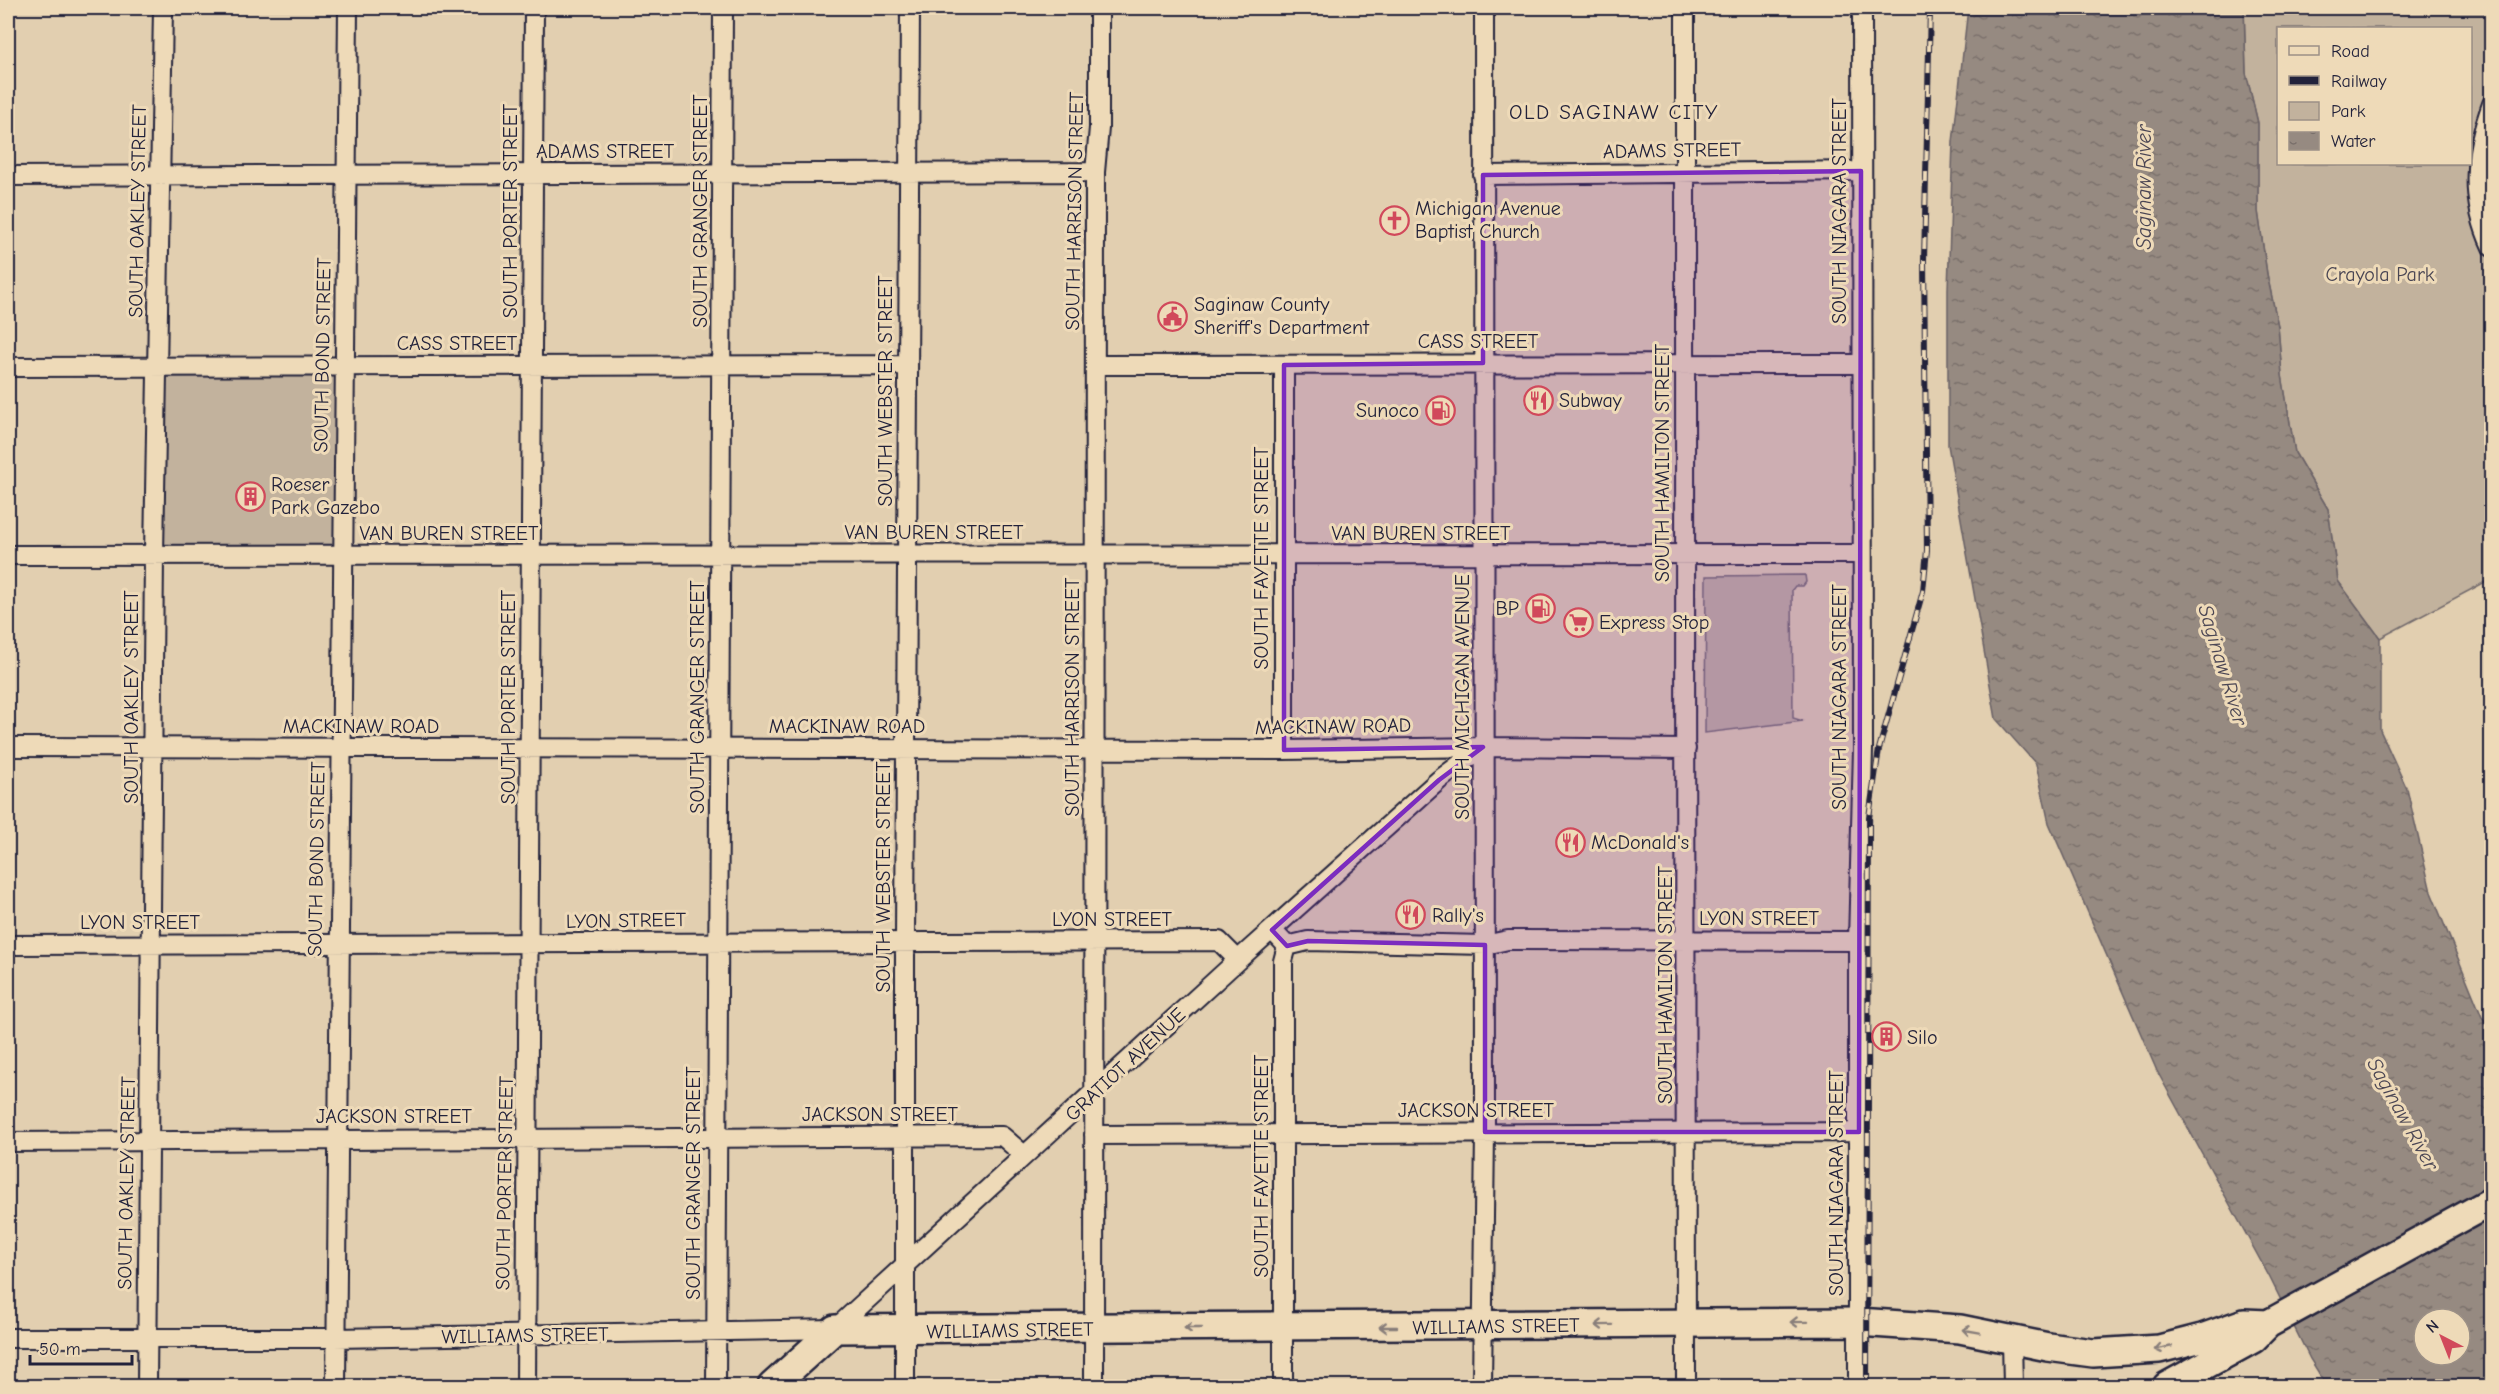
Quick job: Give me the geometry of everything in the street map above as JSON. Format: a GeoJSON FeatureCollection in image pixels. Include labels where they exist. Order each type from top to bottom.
{"type":"FeatureCollection","features":[{"type":"Feature","properties":{"kind":"highway"},"geometry":{"type":"LineString","coordinates":[[2167,1386],[2253,1339],[2268,1324],[2492,1201]]}},
{"type":"Feature","properties":{"kind":"highway","name":"WILLIAMS STREET"},"geometry":{"type":"LineString","coordinates":[[835,1329],[905,1331],[1858,1322],[1960,1329],[2093,1353],[2136,1352],[2202,1338],[2244,1323],[2268,1324]]}},
{"type":"Feature","properties":{"kind":"highway","name":"GRATIOT AVENUE"},"geometry":{"type":"LineString","coordinates":[[772,1386],[835,1329]]}},
{"type":"Feature","properties":{"kind":"street","name":"SOUTH OAKLEY STREET"},"geometry":{"type":"LineString","coordinates":[[147,1386],[154,555],[163,8]]}},
{"type":"Feature","properties":{"kind":"street","name":"SOUTH BOND STREET"},"geometry":{"type":"LineString","coordinates":[[336,1386],[338,944],[344,555],[348,8]]}},
{"type":"Feature","properties":{"kind":"street","name":"SOUTH PORTER STREET"},"geometry":{"type":"LineString","coordinates":[[526,1386],[534,8]]}},
{"type":"Feature","properties":{"kind":"street","name":"SOUTH GRANGER STREET"},"geometry":{"type":"LineString","coordinates":[[716,1386],[723,8]]}},
{"type":"Feature","properties":{"kind":"street","name":"SOUTH WEBSTER STREET"},"geometry":{"type":"LineString","coordinates":[[905,1386],[910,8]]}},
{"type":"Feature","properties":{"kind":"street","name":"SOUTH HARRISON STREET"},"geometry":{"type":"LineString","coordinates":[[1094,1386],[1095,172],[1099,128],[1099,8]]}},
{"type":"Feature","properties":{"kind":"street","name":"SOUTH MICHIGAN AVENUE"},"geometry":{"type":"LineString","coordinates":[[1482,1386],[1485,1132],[1483,747],[1486,555],[1483,363],[1484,8]]}},
{"type":"Feature","properties":{"kind":"street","name":"SOUTH HAMILTON STREET"},"geometry":{"type":"LineString","coordinates":[[1685,8],[1683,556],[1688,940],[1686,1386]]}},
{"type":"Feature","properties":{"kind":"street","name":"SOUTH NIAGARA STREET"},"geometry":{"type":"LineString","coordinates":[[1858,1386],[1858,941],[1863,749],[1862,8]]}},
{"type":"Feature","properties":{"kind":"street"},"geometry":{"type":"LineString","coordinates":[[2492,104],[2480,137],[2476,182],[2483,230],[2492,247]]}},
{"type":"Feature","properties":{"kind":"street","name":"ADAMS STREET"},"geometry":{"type":"LineString","coordinates":[[1484,175],[1861,171]]}},
{"type":"Feature","properties":{"kind":"street","name":"ADAMS STREET"},"geometry":{"type":"LineString","coordinates":[[8,176],[1095,172]]}},
{"type":"Feature","properties":{"kind":"street","name":"CASS STREET"},"geometry":{"type":"LineString","coordinates":[[1095,365],[1862,364]]}},
{"type":"Feature","properties":{"kind":"street","name":"CASS STREET"},"geometry":{"type":"LineString","coordinates":[[8,367],[907,365]]}},
{"type":"Feature","properties":{"kind":"street","name":"SOUTH FAYETTE STREET"},"geometry":{"type":"LineString","coordinates":[[1284,365],[1284,750]]}},
{"type":"Feature","properties":{"kind":"street","name":"VAN BUREN STREET"},"geometry":{"type":"LineString","coordinates":[[8,555],[720,556],[1094,553],[1139,556],[1683,556],[1862,554]]}},
{"type":"Feature","properties":{"kind":"street","name":"MACKINAW ROAD"},"geometry":{"type":"LineString","coordinates":[[8,747],[1686,749]]}},
{"type":"Feature","properties":{"kind":"street","name":"GRATIOT AVENUE"},"geometry":{"type":"LineString","coordinates":[[835,1329],[1238,960],[1439,780],[1483,747]]}},
{"type":"Feature","properties":{"kind":"street"},"geometry":{"type":"LineString","coordinates":[[1272,930],[1287,946]]}},
{"type":"Feature","properties":{"kind":"street","name":"LYON STREET"},"geometry":{"type":"LineString","coordinates":[[1287,946],[1308,941],[1485,945],[1508,940],[1858,941]]}},
{"type":"Feature","properties":{"kind":"street","name":"LYON STREET"},"geometry":{"type":"LineString","coordinates":[[8,945],[1219,941],[1238,960]]}},
{"type":"Feature","properties":{"kind":"street","name":"SOUTH FAYETTE STREET"},"geometry":{"type":"LineString","coordinates":[[1283,1386],[1283,962],[1287,946]]}},
{"type":"Feature","properties":{"kind":"street","name":"JACKSON STREET"},"geometry":{"type":"LineString","coordinates":[[1094,1135],[1858,1132]]}},
{"type":"Feature","properties":{"kind":"street","name":"JACKSON STREET"},"geometry":{"type":"LineString","coordinates":[[8,1142],[1002,1136],[1024,1155]]}},
{"type":"Feature","properties":{"kind":"street","name":"WILLIAMS STREET"},"geometry":{"type":"LineString","coordinates":[[8,1338],[336,1338],[715,1333],[835,1329]]}},
{"type":"Feature","properties":{"kind":"street"},"geometry":{"type":"LineString","coordinates":[[2012,1340],[2013,1386]]}},
{"type":"Feature","properties":{"kind":"highlighted area"},"geometry":{"type":"Polygon","coordinates":[[[1861,171],[1859,1132],[1485,1132],[1485,945],[1308,941],[1287,946],[1272,930],[1439,780],[1483,747],[1284,750],[1284,365],[1483,363],[1483,175],[1861,171]]]}},
{"type":"Feature","properties":{"kind":"green space","name":"Crayola Park"},"geometry":{"type":"Polygon","coordinates":[[[2244,8],[2491,8],[2491,579],[2380,638],[2338,581],[2328,509],[2295,453],[2282,375],[2278,326],[2267,274],[2258,211],[2258,123],[2246,73],[2244,8]]]}},
{"type":"Feature","properties":{"kind":"green space"},"geometry":{"type":"Polygon","coordinates":[[[336,373],[336,546],[164,546],[165,375],[336,373]]]}},
{"type":"Feature","properties":{"kind":"green space"},"geometry":{"type":"Polygon","coordinates":[[[1805,575],[1806,582],[1803,586],[1795,586],[1792,590],[1793,718],[1803,721],[1705,733],[1706,576],[1805,575]]]}},
{"type":"Feature","properties":{"kind":"water","name":"Saginaw River"},"geometry":{"type":"Polygon","coordinates":[[[1968,8],[2244,8],[2246,73],[2258,123],[2258,211],[2267,274],[2278,326],[2282,375],[2295,453],[2328,509],[2338,581],[2380,638],[2380,730],[2407,789],[2431,892],[2482,1017],[2491,1028],[2491,1386],[2327,1386],[2310,1359],[2270,1278],[2157,1071],[2049,823],[2036,764],[1996,719],[1948,445],[1948,289],[1953,142],[1968,8]]]}},
{"type":"Feature","properties":{"kind":"railway"},"geometry":{"type":"LineString","coordinates":[[1867,1386],[1869,817],[1879,749],[1923,591],[1927,550],[1924,260],[1930,8]]}},
{"type":"Feature","properties":{"kind":"place","name":"Michigan Avenue Baptist Church"},"geometry":{"type":"Point","coordinates":[1394,220]}},
{"type":"Feature","properties":{"kind":"place","name":"Saginaw County Sheriff's Department"},"geometry":{"type":"Point","coordinates":[1173,316]}},
{"type":"Feature","properties":{"kind":"place","name":"Subway"},"geometry":{"type":"Point","coordinates":[1538,400]}},
{"type":"Feature","properties":{"kind":"place","name":"Sunoco"},"geometry":{"type":"Point","coordinates":[1440,410]}},
{"type":"Feature","properties":{"kind":"place","name":"Roeser Park Gazebo"},"geometry":{"type":"Point","coordinates":[250,496]}},
{"type":"Feature","properties":{"kind":"place","name":"BP"},"geometry":{"type":"Point","coordinates":[1540,608]}},
{"type":"Feature","properties":{"kind":"place","name":"Express Stop"},"geometry":{"type":"Point","coordinates":[1578,622]}},
{"type":"Feature","properties":{"kind":"place","name":"McDonald's"},"geometry":{"type":"Point","coordinates":[1570,842]}},
{"type":"Feature","properties":{"kind":"place","name":"Rally's"},"geometry":{"type":"Point","coordinates":[1411,915]}},
{"type":"Feature","properties":{"kind":"place","name":"Silo"},"geometry":{"type":"Point","coordinates":[1886,1037]}},
{"type":"Feature","properties":{"kind":"district","name":"OLD SAGINAW CITY"},"geometry":{"type":"Point","coordinates":[1614,112]}}]}
